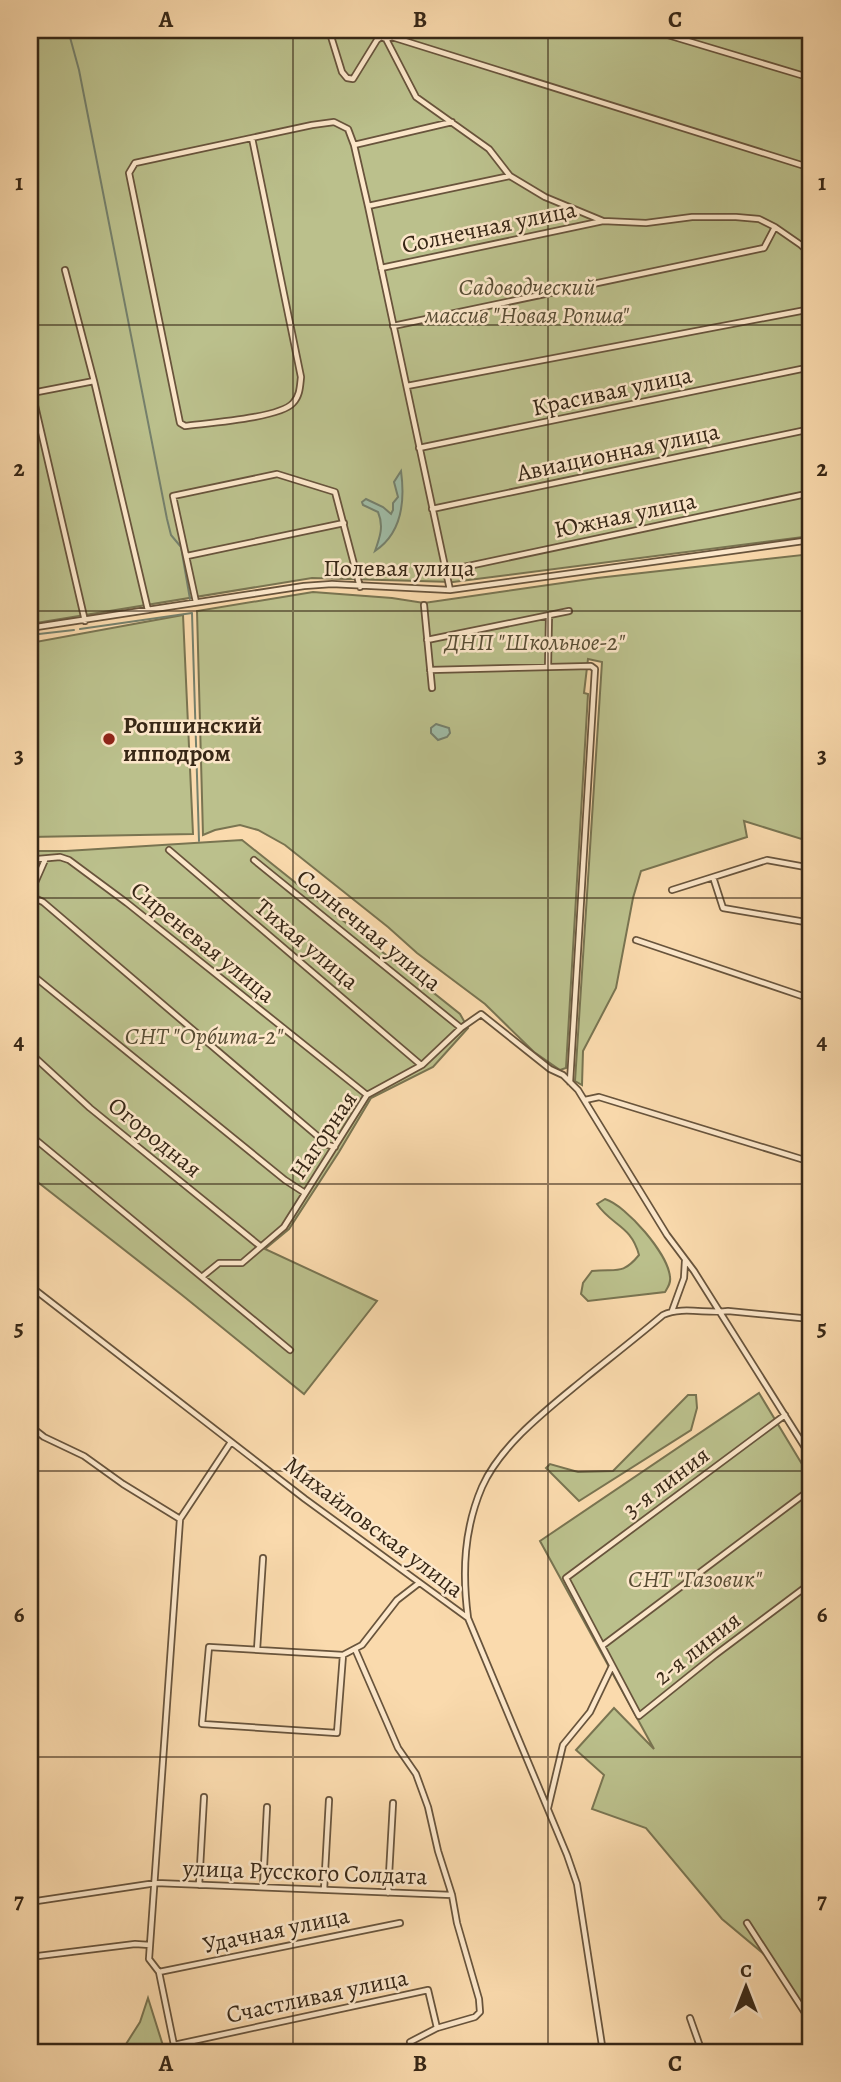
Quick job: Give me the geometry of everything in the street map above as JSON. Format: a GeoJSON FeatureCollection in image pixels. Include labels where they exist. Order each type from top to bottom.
{"type":"FeatureCollection","features":[{"type":"Feature","properties":{"kind":"street"},"geometry":{"type":"LineString","coordinates":[[329,30],[342,72],[347,78],[353,79],[377,40],[381,37],[392,37],[811,168]]}},
{"type":"Feature","properties":{"kind":"street"},"geometry":{"type":"LineString","coordinates":[[651,30],[811,78]]}},
{"type":"Feature","properties":{"kind":"street"},"geometry":{"type":"LineString","coordinates":[[386,39],[416,97],[489,149],[510,176],[545,197],[603,221],[646,223],[692,217],[759,219],[775,227],[811,256]]}},
{"type":"Feature","properties":{"kind":"street"},"geometry":{"type":"LineString","coordinates":[[252,138],[301,377],[299,393],[293,404],[272,414],[185,426],[180,424],[129,173],[135,163],[252,138],[334,122],[348,129],[368,206],[450,590]]}},
{"type":"Feature","properties":{"kind":"street"},"geometry":{"type":"LineString","coordinates":[[354,145],[452,122]]}},
{"type":"Feature","properties":{"kind":"street"},"geometry":{"type":"LineString","coordinates":[[368,206],[510,176]]}},
{"type":"Feature","properties":{"kind":"street","name":"Солнечная улица"},"geometry":{"type":"LineString","coordinates":[[381,268],[603,221]]}},
{"type":"Feature","properties":{"kind":"street"},"geometry":{"type":"LineString","coordinates":[[393,326],[764,248],[775,227]]}},
{"type":"Feature","properties":{"kind":"street"},"geometry":{"type":"LineString","coordinates":[[811,245],[811,256]]}},
{"type":"Feature","properties":{"kind":"street"},"geometry":{"type":"LineString","coordinates":[[65,270],[148,610]]}},
{"type":"Feature","properties":{"kind":"street"},"geometry":{"type":"LineString","coordinates":[[407,386],[811,309]]}},
{"type":"Feature","properties":{"kind":"street","name":"Красивая улица"},"geometry":{"type":"LineString","coordinates":[[419,449],[811,367]]}},
{"type":"Feature","properties":{"kind":"street"},"geometry":{"type":"LineString","coordinates":[[32,394],[94,381]]}},
{"type":"Feature","properties":{"kind":"street"},"geometry":{"type":"LineString","coordinates":[[30,384],[86,621]]}},
{"type":"Feature","properties":{"kind":"street","name":"Авиационная улица"},"geometry":{"type":"LineString","coordinates":[[432,509],[811,429]]}},
{"type":"Feature","properties":{"kind":"street"},"geometry":{"type":"LineString","coordinates":[[197,602],[173,496],[277,474],[335,492],[360,587]]}},
{"type":"Feature","properties":{"kind":"street","name":"Южная улица"},"geometry":{"type":"LineString","coordinates":[[445,571],[811,493]]}},
{"type":"Feature","properties":{"kind":"street"},"geometry":{"type":"LineString","coordinates":[[187,556],[344,523]]}},
{"type":"Feature","properties":{"kind":"street","name":"Полевая улица"},"geometry":{"type":"LineString","coordinates":[[30,628],[304,586],[332,584],[450,590],[811,540]]}},
{"type":"Feature","properties":{"kind":"street"},"geometry":{"type":"LineString","coordinates":[[424,605],[432,688]]}},
{"type":"Feature","properties":{"kind":"street"},"geometry":{"type":"LineString","coordinates":[[427,640],[569,611]]}},
{"type":"Feature","properties":{"kind":"street"},"geometry":{"type":"LineString","coordinates":[[548,667],[549,615]]}},
{"type":"Feature","properties":{"kind":"street"},"geometry":{"type":"LineString","coordinates":[[430,670],[591,666],[595,669],[570,1082],[811,1457]]}},
{"type":"Feature","properties":{"kind":"street","name":"Тихая улица"},"geometry":{"type":"LineString","coordinates":[[169,849],[422,1065]]}},
{"type":"Feature","properties":{"kind":"street","name":"Сиреневая улица"},"geometry":{"type":"LineString","coordinates":[[45,860],[60,857],[69,860],[127,903],[368,1096]]}},
{"type":"Feature","properties":{"kind":"street"},"geometry":{"type":"LineString","coordinates":[[30,868],[38,859],[45,860],[30,895],[43,902],[328,1144],[335,1147]]}},
{"type":"Feature","properties":{"kind":"street","name":"Солнечная улица"},"geometry":{"type":"LineString","coordinates":[[254,860],[461,1028]]}},
{"type":"Feature","properties":{"kind":"street"},"geometry":{"type":"LineString","coordinates":[[672,890],[767,860],[811,868]]}},
{"type":"Feature","properties":{"kind":"street"},"geometry":{"type":"LineString","coordinates":[[713,877],[723,908],[811,923]]}},
{"type":"Feature","properties":{"kind":"street"},"geometry":{"type":"LineString","coordinates":[[636,940],[811,999]]}},
{"type":"Feature","properties":{"kind":"street"},"geometry":{"type":"LineString","coordinates":[[30,973],[304,1193]]}},
{"type":"Feature","properties":{"kind":"street","name":"Нагорная"},"geometry":{"type":"LineString","coordinates":[[203,1276],[219,1263],[242,1263],[284,1227],[368,1096],[422,1065],[461,1028],[481,1014],[570,1082]]}},
{"type":"Feature","properties":{"kind":"street","name":"Огородная"},"geometry":{"type":"LineString","coordinates":[[30,1053],[90,1108],[260,1246]]}},
{"type":"Feature","properties":{"kind":"street"},"geometry":{"type":"LineString","coordinates":[[584,1100],[599,1097],[811,1162]]}},
{"type":"Feature","properties":{"kind":"street"},"geometry":{"type":"LineString","coordinates":[[30,1135],[290,1350]]}},
{"type":"Feature","properties":{"kind":"street"},"geometry":{"type":"LineString","coordinates":[[672,1311],[684,1278],[685,1260]]}},
{"type":"Feature","properties":{"kind":"street","name":"Михайловская улица"},"geometry":{"type":"LineString","coordinates":[[30,1286],[231,1443],[468,1618],[577,1884],[603,2052]]}},
{"type":"Feature","properties":{"kind":"street"},"geometry":{"type":"LineString","coordinates":[[468,1618],[464,1553],[482,1485],[502,1456],[541,1415],[663,1315],[672,1311],[729,1311],[811,1319]]}},
{"type":"Feature","properties":{"kind":"street","name":"3-я линия"},"geometry":{"type":"LineString","coordinates":[[602,1646],[566,1578],[786,1415]]}},
{"type":"Feature","properties":{"kind":"street"},"geometry":{"type":"LineString","coordinates":[[30,1426],[44,1437],[84,1456],[180,1519]]}},
{"type":"Feature","properties":{"kind":"street"},"geometry":{"type":"LineString","coordinates":[[159,1972],[149,1959],[180,1519],[231,1443]]}},
{"type":"Feature","properties":{"kind":"street"},"geometry":{"type":"LineString","coordinates":[[548,1809],[563,1745],[590,1712],[612,1665],[602,1646],[811,1489]]}},
{"type":"Feature","properties":{"kind":"street"},"geometry":{"type":"LineString","coordinates":[[257,1650],[263,1558]]}},
{"type":"Feature","properties":{"kind":"street"},"geometry":{"type":"LineString","coordinates":[[343,1655],[337,1732],[202,1724],[209,1647],[343,1655],[362,1645],[397,1600],[419,1583]]}},
{"type":"Feature","properties":{"kind":"street","name":"2-я линия"},"geometry":{"type":"LineString","coordinates":[[612,1665],[639,1716],[811,1583]]}},
{"type":"Feature","properties":{"kind":"street"},"geometry":{"type":"LineString","coordinates":[[355,1649],[398,1748],[416,1774],[428,1807],[479,1999],[480,2012],[475,2017],[437,2028],[410,2042],[414,2052]]}},
{"type":"Feature","properties":{"kind":"street"},"geometry":{"type":"LineString","coordinates":[[200,1885],[204,1797]]}},
{"type":"Feature","properties":{"kind":"street"},"geometry":{"type":"LineString","coordinates":[[324,1890],[329,1800]]}},
{"type":"Feature","properties":{"kind":"street"},"geometry":{"type":"LineString","coordinates":[[388,1893],[393,1803]]}},
{"type":"Feature","properties":{"kind":"street"},"geometry":{"type":"LineString","coordinates":[[263,1887],[267,1807]]}},
{"type":"Feature","properties":{"kind":"street","name":"улица Русского Солдата"},"geometry":{"type":"LineString","coordinates":[[30,1902],[156,1883],[452,1895]]}},
{"type":"Feature","properties":{"kind":"street","name":"Удачная улица"},"geometry":{"type":"LineString","coordinates":[[159,1972],[400,1923]]}},
{"type":"Feature","properties":{"kind":"street"},"geometry":{"type":"LineString","coordinates":[[747,1923],[811,2022]]}},
{"type":"Feature","properties":{"kind":"street"},"geometry":{"type":"LineString","coordinates":[[30,1958],[135,1944],[150,1945]]}},
{"type":"Feature","properties":{"kind":"street","name":"Счастливая улица"},"geometry":{"type":"LineString","coordinates":[[159,1972],[174,2045],[428,1990],[437,2028]]}},
{"type":"Feature","properties":{"kind":"street"},"geometry":{"type":"LineString","coordinates":[[690,2018],[702,2052]]}},
{"type":"Feature","properties":{"kind":"green space","name":"Садоводческий массив \"Новая Ропша\""},"geometry":{"type":"Polygon","coordinates":[[[30,30],[811,30],[811,536],[453,582],[312,578],[30,624],[30,30]]]}},
{"type":"Feature","properties":{"kind":"green space","name":"ДНП \"Школьное-2\""},"geometry":{"type":"Polygon","coordinates":[[[811,554],[811,842],[744,821],[747,837],[641,871],[633,898],[616,988],[583,1051],[582,1085],[575,1081],[602,662],[588,659],[584,693],[588,694],[566,1068],[560,1070],[534,1052],[485,1004],[417,953],[285,845],[258,830],[240,825],[203,835],[197,611],[313,592],[424,603],[597,578],[811,554]]]}},
{"type":"Feature","properties":{"kind":"green space","name":"Ропшинский ипподром"},"geometry":{"type":"Polygon","coordinates":[[[183,615],[193,834],[30,837],[30,643],[183,615]]]}},
{"type":"Feature","properties":{"kind":"green space","name":"СНТ \"Орбита-2\""},"geometry":{"type":"Polygon","coordinates":[[[242,840],[460,1014],[468,1028],[433,1067],[371,1098],[289,1229],[265,1249],[377,1301],[304,1394],[30,1176],[30,851],[242,840]]]}},
{"type":"Feature","properties":{"kind":"green space"},"geometry":{"type":"Polygon","coordinates":[[[605,1199],[635,1221],[662,1256],[670,1277],[665,1292],[588,1301],[581,1294],[583,1283],[592,1271],[618,1270],[628,1266],[639,1255],[631,1237],[597,1204],[605,1199]]]}},
{"type":"Feature","properties":{"kind":"green space","name":"СНТ \"Газовик\""},"geometry":{"type":"Polygon","coordinates":[[[759,1393],[811,1479],[811,1656],[808,1659],[811,1665],[811,2014],[803,2009],[765,1955],[722,1919],[646,1828],[592,1809],[604,1775],[576,1750],[614,1708],[654,1749],[540,1541],[759,1393]]]}},
{"type":"Feature","properties":{"kind":"green space"},"geometry":{"type":"Polygon","coordinates":[[[688,1395],[696,1395],[697,1408],[691,1430],[579,1501],[546,1468],[550,1464],[578,1472],[613,1471],[688,1395]]]}},
{"type":"Feature","properties":{"kind":"green space"},"geometry":{"type":"Polygon","coordinates":[[[148,1998],[165,2052],[121,2052],[140,2022],[148,1998]]]}},
{"type":"Feature","properties":{"kind":"shaded area"},"geometry":{"type":"Polygon","coordinates":[[[401,471],[400,515],[391,535],[375,551],[381,531],[380,517],[378,512],[362,502],[366,499],[391,514],[393,503],[398,497],[394,482],[401,471]]]}},
{"type":"Feature","properties":{"kind":"shaded area"},"geometry":{"type":"Polygon","coordinates":[[[436,724],[449,728],[447,737],[438,740],[431,733],[431,728],[436,724]]]}},
{"type":"Feature","properties":{"kind":"waterway"},"geometry":{"type":"LineString","coordinates":[[68,30],[79,70],[167,519],[171,535],[181,547],[190,599]]}},
{"type":"Feature","properties":{"kind":"waterway"},"geometry":{"type":"LineString","coordinates":[[80,629],[192,613],[199,841]]}},
{"type":"Feature","properties":{"kind":"waterway"},"geometry":{"type":"LineString","coordinates":[[30,635],[74,630]]}},
{"type":"Feature","properties":{"kind":"place","name":"Ропшинский ипподром"},"geometry":{"type":"Point","coordinates":[109,739]}}]}
